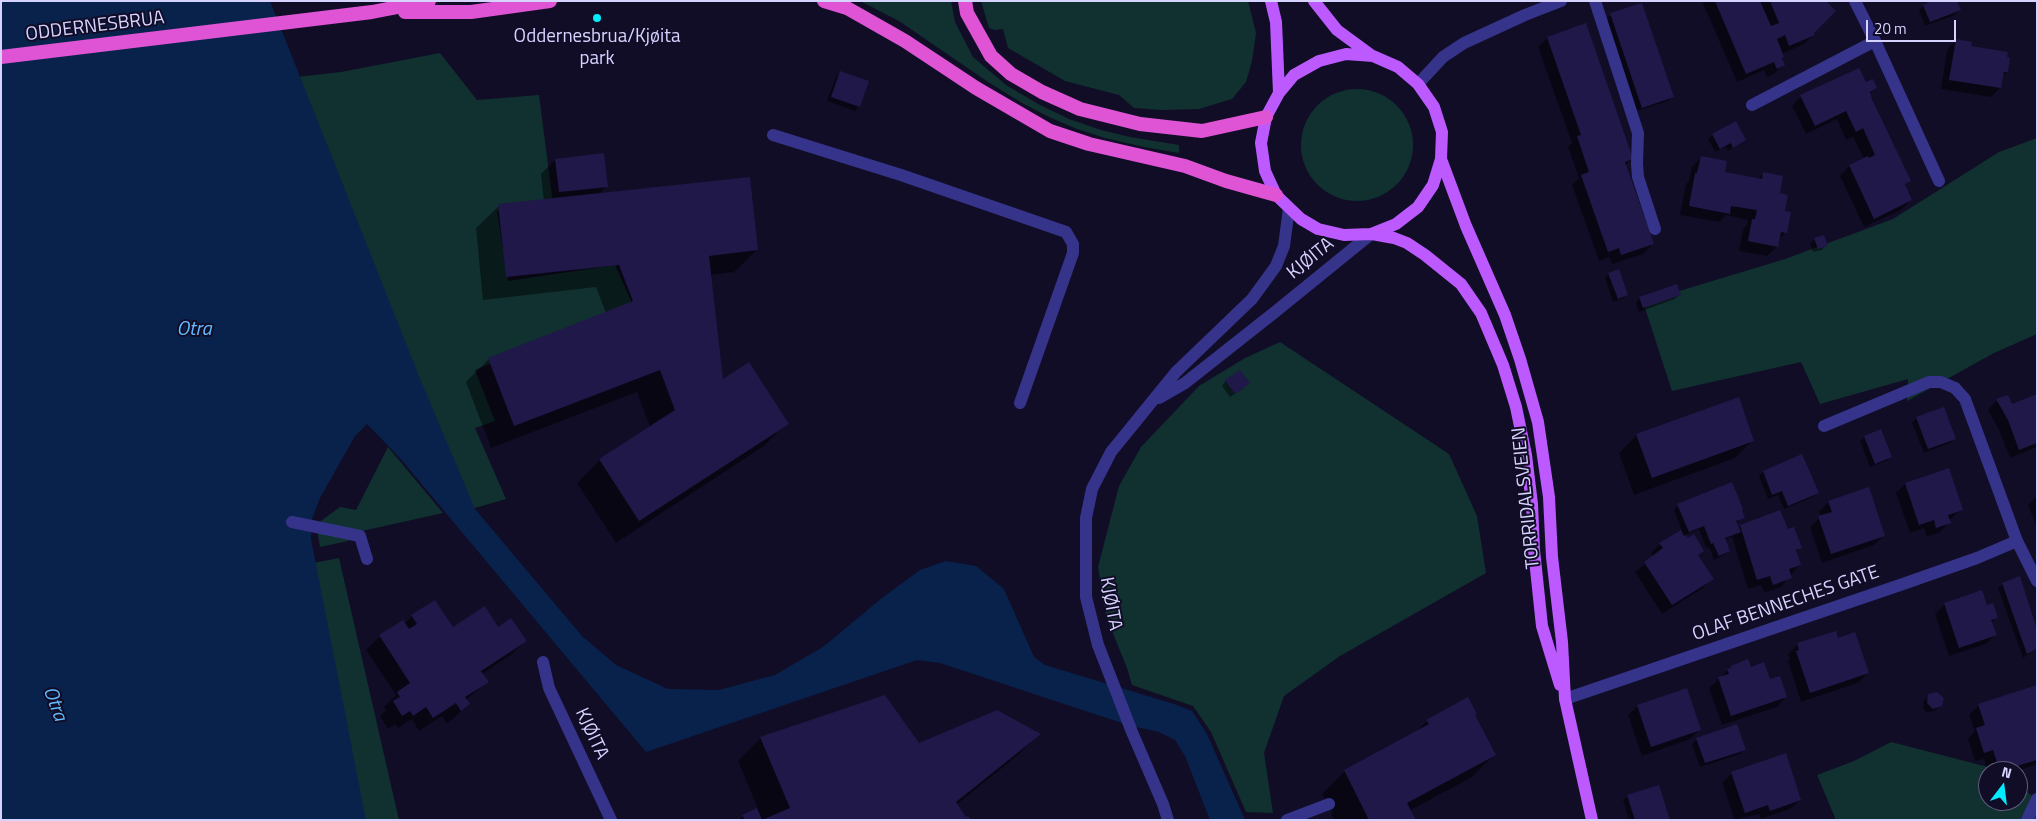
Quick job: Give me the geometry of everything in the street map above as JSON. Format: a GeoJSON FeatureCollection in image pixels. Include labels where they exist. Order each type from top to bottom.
{"type":"FeatureCollection","features":[{"type":"Feature","properties":{"kind":"highway"},"geometry":{"type":"LineString","coordinates":[[372,12],[429,1]]}},
{"type":"Feature","properties":{"kind":"highway"},"geometry":{"type":"LineString","coordinates":[[372,12],[471,12],[550,1]]}},
{"type":"Feature","properties":{"kind":"highway"},"geometry":{"type":"LineString","coordinates":[[824,1],[847,8],[905,41],[976,88],[1050,130],[1089,144],[1185,166],[1226,181],[1276,195]]}},
{"type":"Feature","properties":{"kind":"highway"},"geometry":{"type":"LineString","coordinates":[[966,1],[967,13],[991,56],[1011,74],[1042,92],[1080,109],[1140,124],[1202,131],[1266,117]]}},
{"type":"Feature","properties":{"kind":"highway","name":"ODDERNESBRUA"},"geometry":{"type":"LineString","coordinates":[[1,58],[372,12]]}},
{"type":"Feature","properties":{"kind":"main road"},"geometry":{"type":"LineString","coordinates":[[1271,1],[1276,22],[1279,93]]}},
{"type":"Feature","properties":{"kind":"main road"},"geometry":{"type":"LineString","coordinates":[[1314,1],[1337,30],[1373,56],[1398,67],[1418,84],[1434,107],[1442,132],[1441,159],[1433,185],[1418,207],[1396,224],[1371,234],[1344,235],[1318,229],[1301,219],[1276,195],[1265,171],[1261,143],[1266,117],[1279,93],[1294,76],[1319,61],[1346,54],[1373,56]]}},
{"type":"Feature","properties":{"kind":"main road","name":"TORRIDALSVEIEN"},"geometry":{"type":"LineString","coordinates":[[1441,159],[1466,226],[1508,324],[1538,422],[1549,497],[1552,557],[1562,642],[1565,699]]}},
{"type":"Feature","properties":{"kind":"main road","name":"TORRIDALSVEIEN"},"geometry":{"type":"LineString","coordinates":[[1371,234],[1394,238],[1407,243],[1461,284],[1481,313],[1504,365],[1516,407],[1526,455],[1542,626],[1565,699],[1592,820]]}},
{"type":"Feature","properties":{"kind":"street"},"geometry":{"type":"LineString","coordinates":[[1418,84],[1443,56],[1464,43],[1561,1]]}},
{"type":"Feature","properties":{"kind":"street"},"geometry":{"type":"LineString","coordinates":[[1595,1],[1638,133],[1638,176],[1655,228]]}},
{"type":"Feature","properties":{"kind":"street"},"geometry":{"type":"LineString","coordinates":[[1855,1],[1876,41],[1939,181]]}},
{"type":"Feature","properties":{"kind":"street"},"geometry":{"type":"LineString","coordinates":[[1752,105],[1876,41]]}},
{"type":"Feature","properties":{"kind":"street"},"geometry":{"type":"LineString","coordinates":[[773,135],[901,175],[1066,232],[1073,244],[1074,253],[1020,403]]}},
{"type":"Feature","properties":{"kind":"street","name":"KJØITA"},"geometry":{"type":"LineString","coordinates":[[1168,820],[1164,804],[1132,732],[1098,645],[1086,598],[1086,518],[1092,489],[1111,452],[1176,372],[1238,313],[1276,266],[1284,246],[1289,208]]}},
{"type":"Feature","properties":{"kind":"street","name":"KJØITA"},"geometry":{"type":"LineString","coordinates":[[1153,402],[1185,383],[1371,234]]}},
{"type":"Feature","properties":{"kind":"street"},"geometry":{"type":"LineString","coordinates":[[1824,426],[1929,382],[1941,382],[1955,388],[1964,399],[2017,541],[2037,581]]}},
{"type":"Feature","properties":{"kind":"street"},"geometry":{"type":"LineString","coordinates":[[292,522],[360,536],[367,559]]}},
{"type":"Feature","properties":{"kind":"street","name":"OLAF BENNECHES GATE"},"geometry":{"type":"LineString","coordinates":[[1565,699],[1903,584],[1977,558],[2017,541]]}},
{"type":"Feature","properties":{"kind":"street","name":"KJØITA"},"geometry":{"type":"LineString","coordinates":[[543,662],[549,688],[610,820]]}},
{"type":"Feature","properties":{"kind":"street"},"geometry":{"type":"LineString","coordinates":[[2027,820],[2037,799]]}},
{"type":"Feature","properties":{"kind":"street"},"geometry":{"type":"LineString","coordinates":[[1287,820],[1329,804]]}},
{"type":"Feature","properties":{"kind":"green space"},"geometry":{"type":"Polygon","coordinates":[[[860,1],[951,1],[955,22],[973,57],[1006,85],[1069,119],[1130,137],[1179,145],[1179,153],[1105,138],[1051,118],[988,82],[899,21],[860,1]]]}},
{"type":"Feature","properties":{"kind":"green space"},"geometry":{"type":"Polygon","coordinates":[[[981,1],[1248,1],[1256,33],[1252,61],[1246,82],[1232,99],[1199,109],[1161,110],[1134,108],[1119,95],[1065,81],[1008,48],[1003,29],[995,30],[989,28],[981,1]]]}},
{"type":"Feature","properties":{"kind":"green space"},"geometry":{"type":"Polygon","coordinates":[[[440,53],[477,100],[539,95],[553,204],[497,211],[508,281],[615,265],[633,305],[475,370],[495,421],[475,428],[506,499],[468,510],[296,77],[341,72],[440,53]]]}},
{"type":"Feature","properties":{"kind":"green space"},"geometry":{"type":"Polygon","coordinates":[[[1357,89],[1378,93],[1397,105],[1409,124],[1413,145],[1409,166],[1397,185],[1378,197],[1357,201],[1336,197],[1317,185],[1305,166],[1301,145],[1305,124],[1317,105],[1336,93],[1357,89]]]}},
{"type":"Feature","properties":{"kind":"green space"},"geometry":{"type":"Polygon","coordinates":[[[2037,138],[2037,334],[1994,353],[1907,401],[1908,379],[1820,404],[1801,362],[1672,391],[1643,302],[1785,259],[1893,219],[1999,152],[2037,138]]]}},
{"type":"Feature","properties":{"kind":"green space"},"geometry":{"type":"Polygon","coordinates":[[[1280,342],[1449,454],[1477,516],[1486,573],[1340,656],[1284,696],[1264,753],[1273,813],[1246,812],[1211,732],[1193,706],[1132,685],[1106,616],[1098,567],[1119,486],[1141,447],[1199,386],[1245,358],[1280,342]]]}},
{"type":"Feature","properties":{"kind":"green space"},"geometry":{"type":"Polygon","coordinates":[[[388,447],[443,513],[362,531],[348,541],[320,547],[318,535],[321,521],[340,507],[356,510],[388,447]]]}},
{"type":"Feature","properties":{"kind":"green space"},"geometry":{"type":"Polygon","coordinates":[[[339,558],[399,820],[363,820],[314,563],[339,558]]]}},
{"type":"Feature","properties":{"kind":"green space"},"geometry":{"type":"Polygon","coordinates":[[[1891,742],[1978,764],[1978,811],[2028,811],[2028,793],[2037,799],[2037,820],[1836,820],[1817,775],[1854,761],[1891,742]]]}},
{"type":"Feature","properties":{"kind":"water","name":"Otra"},"geometry":{"type":"Polygon","coordinates":[[[1,1],[270,1],[421,381],[475,509],[582,636],[616,665],[668,689],[719,690],[775,675],[823,647],[882,598],[920,570],[946,561],[976,566],[1004,589],[1034,657],[1045,665],[1192,711],[1207,734],[1245,820],[1210,820],[1185,756],[1175,740],[1159,732],[1128,725],[940,663],[917,660],[646,752],[399,457],[367,424],[355,436],[320,498],[312,519],[311,539],[366,820],[1,820],[1,1]]]}},
{"type":"Feature","properties":{"kind":"building"},"geometry":{"type":"Polygon","coordinates":[[[1715,1],[1760,1],[1771,26],[1779,23],[1770,1],[1826,1],[1836,11],[1814,33],[1815,35],[1789,46],[1785,35],[1777,39],[1785,65],[1777,69],[1774,62],[1746,74],[1715,1]]]}},
{"type":"Feature","properties":{"kind":"building"},"geometry":{"type":"Polygon","coordinates":[[[1932,1],[1957,1],[1961,10],[1930,22],[1923,5],[1932,1]]]}},
{"type":"Feature","properties":{"kind":"building"},"geometry":{"type":"Polygon","coordinates":[[[1642,3],[1674,97],[1642,108],[1610,13],[1642,3]]]}},
{"type":"Feature","properties":{"kind":"building"},"geometry":{"type":"Polygon","coordinates":[[[1586,23],[1633,159],[1625,162],[1654,244],[1621,255],[1619,248],[1608,252],[1581,175],[1589,172],[1577,136],[1581,135],[1547,37],[1586,23]]]}},
{"type":"Feature","properties":{"kind":"building"},"geometry":{"type":"Polygon","coordinates":[[[1956,39],[1972,42],[1971,46],[2008,52],[2007,57],[2010,58],[2008,72],[2004,72],[2001,88],[1949,80],[1956,39]]]}},
{"type":"Feature","properties":{"kind":"building"},"geometry":{"type":"Polygon","coordinates":[[[1859,68],[1866,82],[1873,79],[1877,88],[1870,92],[1872,99],[1911,181],[1905,184],[1912,200],[1874,219],[1849,165],[1868,156],[1869,158],[1875,155],[1863,128],[1856,132],[1846,111],[1815,126],[1800,95],[1859,68]]]}},
{"type":"Feature","properties":{"kind":"building"},"geometry":{"type":"Polygon","coordinates":[[[840,71],[869,81],[860,107],[831,97],[840,71]]]}},
{"type":"Feature","properties":{"kind":"building"},"geometry":{"type":"Polygon","coordinates":[[[1736,121],[1746,140],[1733,148],[1731,143],[1720,149],[1712,134],[1736,121]]]}},
{"type":"Feature","properties":{"kind":"building"},"geometry":{"type":"Polygon","coordinates":[[[604,153],[608,187],[559,192],[555,159],[604,153]]]}},
{"type":"Feature","properties":{"kind":"building"},"geometry":{"type":"Polygon","coordinates":[[[1701,156],[1727,161],[1725,172],[1762,179],[1763,172],[1783,176],[1780,193],[1788,195],[1785,211],[1791,212],[1787,233],[1781,232],[1778,247],[1748,241],[1752,219],[1755,219],[1757,210],[1731,206],[1730,214],[1689,206],[1695,173],[1697,173],[1701,156]]]}},
{"type":"Feature","properties":{"kind":"building"},"geometry":{"type":"Polygon","coordinates":[[[750,177],[758,250],[709,256],[723,379],[749,362],[789,424],[639,521],[599,459],[675,410],[660,370],[514,426],[488,358],[633,301],[619,265],[506,277],[498,204],[750,177]]]}},
{"type":"Feature","properties":{"kind":"building"},"geometry":{"type":"Polygon","coordinates":[[[1824,235],[1828,246],[1818,249],[1814,238],[1824,235]]]}},
{"type":"Feature","properties":{"kind":"building"},"geometry":{"type":"Polygon","coordinates":[[[1619,269],[1628,295],[1618,299],[1608,273],[1619,269]]]}},
{"type":"Feature","properties":{"kind":"building"},"geometry":{"type":"Polygon","coordinates":[[[1677,284],[1681,295],[1643,308],[1639,297],[1677,284]]]}},
{"type":"Feature","properties":{"kind":"building"},"geometry":{"type":"Polygon","coordinates":[[[1240,370],[1250,383],[1235,394],[1225,380],[1240,370]]]}},
{"type":"Feature","properties":{"kind":"building"},"geometry":{"type":"Polygon","coordinates":[[[2037,394],[2037,443],[2019,450],[2008,420],[1996,399],[2008,395],[2012,404],[2037,394]]]}},
{"type":"Feature","properties":{"kind":"building"},"geometry":{"type":"Polygon","coordinates":[[[1739,397],[1754,441],[1652,478],[1636,434],[1739,397]]]}},
{"type":"Feature","properties":{"kind":"building"},"geometry":{"type":"Polygon","coordinates":[[[1944,407],[1956,439],[1928,449],[1916,417],[1944,407]]]}},
{"type":"Feature","properties":{"kind":"building"},"geometry":{"type":"Polygon","coordinates":[[[1881,429],[1892,457],[1875,464],[1864,436],[1881,429]]]}},
{"type":"Feature","properties":{"kind":"building"},"geometry":{"type":"Polygon","coordinates":[[[1802,454],[1819,493],[1788,506],[1782,491],[1772,495],[1763,471],[1802,454]]]}},
{"type":"Feature","properties":{"kind":"building"},"geometry":{"type":"Polygon","coordinates":[[[1949,468],[1963,510],[1948,515],[1951,523],[1936,528],[1934,520],[1919,525],[1905,483],[1949,468]]]}},
{"type":"Feature","properties":{"kind":"building"},"geometry":{"type":"Polygon","coordinates":[[[1732,482],[1745,518],[1736,521],[1741,532],[1725,538],[1730,551],[1719,556],[1713,543],[1711,544],[1704,526],[1689,532],[1677,504],[1732,482]]]}},
{"type":"Feature","properties":{"kind":"building"},"geometry":{"type":"Polygon","coordinates":[[[1869,487],[1885,536],[1831,554],[1818,516],[1832,512],[1828,501],[1869,487]]]}},
{"type":"Feature","properties":{"kind":"building"},"geometry":{"type":"Polygon","coordinates":[[[1780,510],[1788,529],[1794,527],[1802,548],[1796,550],[1801,565],[1789,569],[1792,578],[1773,585],[1770,576],[1757,580],[1740,525],[1780,510]]]}},
{"type":"Feature","properties":{"kind":"building"},"geometry":{"type":"Polygon","coordinates":[[[1681,530],[1684,536],[1686,535],[1688,538],[1694,534],[1704,551],[1698,555],[1714,579],[1672,605],[1644,562],[1663,548],[1659,543],[1681,530]]]}},
{"type":"Feature","properties":{"kind":"building"},"geometry":{"type":"Polygon","coordinates":[[[2020,576],[2037,630],[2037,649],[2027,654],[2002,583],[2020,576]]]}},
{"type":"Feature","properties":{"kind":"building"},"geometry":{"type":"Polygon","coordinates":[[[1982,590],[1987,605],[1993,603],[1998,618],[1991,620],[1997,635],[1959,648],[1944,603],[1982,590]]]}},
{"type":"Feature","properties":{"kind":"building"},"geometry":{"type":"Polygon","coordinates":[[[435,600],[453,627],[485,606],[498,627],[511,618],[527,641],[481,671],[489,682],[465,697],[470,704],[461,711],[456,703],[433,718],[426,707],[413,716],[410,711],[402,716],[393,701],[400,697],[397,692],[410,683],[379,635],[403,620],[409,629],[417,624],[411,615],[435,600]]]}},
{"type":"Feature","properties":{"kind":"building"},"geometry":{"type":"Polygon","coordinates":[[[1836,631],[1838,638],[1855,632],[1869,673],[1810,693],[1796,651],[1799,650],[1797,643],[1836,631]]]}},
{"type":"Feature","properties":{"kind":"building"},"geometry":{"type":"Polygon","coordinates":[[[1748,659],[1751,667],[1764,662],[1770,679],[1780,676],[1787,697],[1731,716],[1718,677],[1729,674],[1727,669],[1748,659]]]}},
{"type":"Feature","properties":{"kind":"building"},"geometry":{"type":"Polygon","coordinates":[[[2037,685],[2037,760],[2028,763],[2028,761],[1997,761],[1993,750],[1984,753],[1976,728],[1985,725],[1978,704],[2037,685]]]}},
{"type":"Feature","properties":{"kind":"building"},"geometry":{"type":"Polygon","coordinates":[[[1687,688],[1701,730],[1651,747],[1637,705],[1687,688]]]}},
{"type":"Feature","properties":{"kind":"building"},"geometry":{"type":"Polygon","coordinates":[[[1937,692],[1944,698],[1942,706],[1933,709],[1927,703],[1928,694],[1937,692]]]}},
{"type":"Feature","properties":{"kind":"building"},"geometry":{"type":"Polygon","coordinates":[[[885,695],[919,743],[997,710],[1041,734],[956,802],[966,817],[968,816],[971,820],[762,820],[790,808],[760,737],[885,695]]]}},
{"type":"Feature","properties":{"kind":"building"},"geometry":{"type":"Polygon","coordinates":[[[1468,697],[1477,714],[1475,715],[1496,755],[1407,803],[1416,820],[1369,820],[1344,770],[1429,724],[1426,720],[1468,697]]]}},
{"type":"Feature","properties":{"kind":"building"},"geometry":{"type":"Polygon","coordinates":[[[1737,724],[1746,750],[1705,763],[1696,738],[1737,724]]]}},
{"type":"Feature","properties":{"kind":"building"},"geometry":{"type":"Polygon","coordinates":[[[1786,753],[1801,800],[1770,811],[1768,805],[1745,813],[1731,772],[1786,753]]]}},
{"type":"Feature","properties":{"kind":"building"},"geometry":{"type":"Polygon","coordinates":[[[1659,785],[1670,820],[1635,820],[1627,795],[1659,785]]]}},
{"type":"Feature","properties":{"kind":"building"},"geometry":{"type":"Polygon","coordinates":[[[757,808],[762,820],[745,820],[742,815],[757,808]]]}},
{"type":"Feature","properties":{"kind":"place","name":"Oddernesbrua/Kjøita park"},"geometry":{"type":"Point","coordinates":[597,18]}}]}
